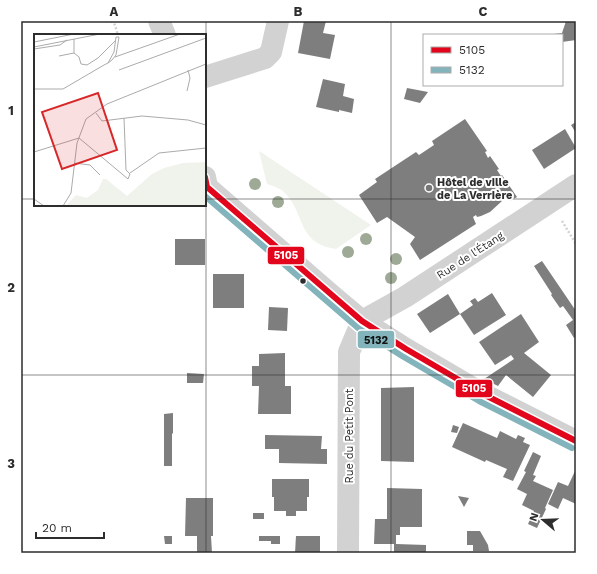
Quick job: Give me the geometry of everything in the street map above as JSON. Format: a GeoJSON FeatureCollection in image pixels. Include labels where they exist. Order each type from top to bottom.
{"type":"FeatureCollection","features":[{"type":"Feature","properties":{"kind":"street"},"geometry":{"type":"LineString","coordinates":[[159,21],[165,34]]}},
{"type":"Feature","properties":{"kind":"street"},"geometry":{"type":"LineString","coordinates":[[206,77],[265,58],[271,52],[278,21]]}},
{"type":"Feature","properties":{"kind":"street"},"geometry":{"type":"LineString","coordinates":[[206,180],[208,187],[362,321],[406,349],[483,394],[576,440]]}},
{"type":"Feature","properties":{"kind":"street","name":"Rue de l'Étang"},"geometry":{"type":"LineString","coordinates":[[362,321],[405,297],[576,185]]}},
{"type":"Feature","properties":{"kind":"street","name":"Rue du Petit Pont"},"geometry":{"type":"LineString","coordinates":[[348,553],[349,352],[362,321]]}},
{"type":"Feature","properties":{"kind":"path"},"geometry":{"type":"LineString","coordinates":[[111,21],[118,34]]}},
{"type":"Feature","properties":{"kind":"path"},"geometry":{"type":"LineString","coordinates":[[550,202],[576,244]]}},
{"type":"Feature","properties":{"kind":"shaded area"},"geometry":{"type":"Polygon","coordinates":[[[259,151],[371,225],[336,249],[323,246],[314,241],[303,226],[291,200],[276,187],[267,184],[259,151]]]}},
{"type":"Feature","properties":{"kind":"building"},"geometry":{"type":"Polygon","coordinates":[[[304,21],[326,21],[323,33],[335,35],[330,59],[298,53],[304,21]]]}},
{"type":"Feature","properties":{"kind":"building"},"geometry":{"type":"Polygon","coordinates":[[[566,21],[576,21],[576,40],[563,42],[563,34],[554,34],[562,33],[566,21]]]}},
{"type":"Feature","properties":{"kind":"building"},"geometry":{"type":"Polygon","coordinates":[[[323,79],[345,84],[343,96],[354,99],[352,113],[316,107],[323,79]]]}},
{"type":"Feature","properties":{"kind":"building"},"geometry":{"type":"Polygon","coordinates":[[[407,88],[428,92],[420,103],[404,99],[407,88]]]}},
{"type":"Feature","properties":{"kind":"building","name":"Hôtel de ville de La Verrière"},"geometry":{"type":"Polygon","coordinates":[[[465,119],[487,151],[485,152],[488,158],[490,156],[499,169],[497,170],[517,197],[510,201],[506,196],[501,199],[502,201],[490,212],[477,217],[476,215],[473,217],[476,224],[420,260],[410,244],[415,237],[387,217],[377,223],[359,195],[377,182],[375,179],[416,152],[419,155],[434,145],[432,141],[465,119]]]}},
{"type":"Feature","properties":{"kind":"building"},"geometry":{"type":"Polygon","coordinates":[[[576,122],[576,133],[571,125],[576,122]]]}},
{"type":"Feature","properties":{"kind":"building"},"geometry":{"type":"Polygon","coordinates":[[[565,129],[576,148],[544,169],[532,150],[565,129]]]}},
{"type":"Feature","properties":{"kind":"building"},"geometry":{"type":"Polygon","coordinates":[[[175,239],[205,239],[205,265],[175,265],[175,239]]]}},
{"type":"Feature","properties":{"kind":"building"},"geometry":{"type":"Polygon","coordinates":[[[542,261],[576,311],[576,337],[574,338],[566,325],[573,320],[563,306],[560,308],[534,266],[542,261]]]}},
{"type":"Feature","properties":{"kind":"building"},"geometry":{"type":"Polygon","coordinates":[[[213,274],[244,274],[244,308],[213,308],[213,274]]]}},
{"type":"Feature","properties":{"kind":"building"},"geometry":{"type":"Polygon","coordinates":[[[492,293],[506,315],[474,335],[460,314],[473,305],[470,301],[475,298],[478,302],[492,293]]]}},
{"type":"Feature","properties":{"kind":"building"},"geometry":{"type":"Polygon","coordinates":[[[448,294],[460,314],[430,333],[417,314],[448,294]]]}},
{"type":"Feature","properties":{"kind":"building"},"geometry":{"type":"Polygon","coordinates":[[[269,307],[288,308],[287,331],[268,330],[269,307]]]}},
{"type":"Feature","properties":{"kind":"building"},"geometry":{"type":"Polygon","coordinates":[[[521,314],[539,342],[524,353],[551,375],[533,397],[506,375],[498,386],[484,379],[514,359],[511,355],[495,365],[479,342],[521,314]]]}},
{"type":"Feature","properties":{"kind":"building"},"geometry":{"type":"Polygon","coordinates":[[[285,353],[285,386],[291,386],[291,414],[258,414],[259,386],[252,386],[252,366],[259,366],[259,354],[285,353]]]}},
{"type":"Feature","properties":{"kind":"building"},"geometry":{"type":"Polygon","coordinates":[[[187,373],[204,374],[203,383],[187,383],[187,373]]]}},
{"type":"Feature","properties":{"kind":"building"},"geometry":{"type":"Polygon","coordinates":[[[414,387],[414,462],[381,461],[381,388],[414,387]]]}},
{"type":"Feature","properties":{"kind":"building"},"geometry":{"type":"Polygon","coordinates":[[[173,413],[172,466],[164,466],[164,414],[173,413]]]}},
{"type":"Feature","properties":{"kind":"building"},"geometry":{"type":"Polygon","coordinates":[[[463,423],[497,438],[500,431],[516,439],[518,435],[525,438],[523,442],[530,445],[513,481],[503,477],[507,469],[486,460],[485,462],[452,447],[463,423]]]}},
{"type":"Feature","properties":{"kind":"building"},"geometry":{"type":"Polygon","coordinates":[[[453,425],[459,427],[457,433],[451,432],[453,425]]]}},
{"type":"Feature","properties":{"kind":"building"},"geometry":{"type":"Polygon","coordinates":[[[265,435],[322,436],[321,449],[327,449],[327,464],[279,463],[279,449],[265,449],[265,435]]]}},
{"type":"Feature","properties":{"kind":"building"},"geometry":{"type":"Polygon","coordinates":[[[533,452],[541,456],[533,475],[536,476],[533,481],[553,490],[537,528],[528,524],[534,511],[522,505],[527,494],[517,489],[526,472],[524,471],[533,452]]]}},
{"type":"Feature","properties":{"kind":"building"},"geometry":{"type":"Polygon","coordinates":[[[576,469],[576,504],[563,498],[558,509],[548,504],[558,482],[568,486],[576,469]]]}},
{"type":"Feature","properties":{"kind":"building"},"geometry":{"type":"Polygon","coordinates":[[[272,479],[309,479],[307,511],[296,511],[296,516],[286,516],[286,511],[274,511],[272,479]]]}},
{"type":"Feature","properties":{"kind":"building"},"geometry":{"type":"Polygon","coordinates":[[[387,488],[422,489],[422,527],[400,527],[400,535],[396,535],[396,544],[426,545],[426,553],[394,553],[394,544],[374,544],[375,519],[387,519],[387,488]]]}},
{"type":"Feature","properties":{"kind":"building"},"geometry":{"type":"Polygon","coordinates":[[[458,496],[469,498],[464,507],[458,496]]]}},
{"type":"Feature","properties":{"kind":"building"},"geometry":{"type":"Polygon","coordinates":[[[186,498],[213,498],[213,536],[211,536],[212,553],[197,553],[197,536],[185,536],[186,498]]]}},
{"type":"Feature","properties":{"kind":"building"},"geometry":{"type":"Polygon","coordinates":[[[253,513],[264,513],[264,519],[253,519],[253,513]]]}},
{"type":"Feature","properties":{"kind":"building"},"geometry":{"type":"Polygon","coordinates":[[[467,531],[480,531],[488,545],[489,551],[473,551],[473,545],[467,545],[467,531]]]}},
{"type":"Feature","properties":{"kind":"building"},"geometry":{"type":"Polygon","coordinates":[[[164,536],[172,536],[172,544],[165,544],[164,536]]]}},
{"type":"Feature","properties":{"kind":"building"},"geometry":{"type":"Polygon","coordinates":[[[259,536],[280,536],[280,544],[271,544],[271,541],[259,541],[259,536]]]}},
{"type":"Feature","properties":{"kind":"building"},"geometry":{"type":"Polygon","coordinates":[[[296,536],[320,536],[320,553],[295,553],[296,536]]]}},
{"type":"Feature","properties":{"kind":"transit line","name":"5105"},"geometry":{"type":"LineString","coordinates":[[206,182],[207,187],[362,321],[406,349],[483,394],[576,441]]}},
{"type":"Feature","properties":{"kind":"transit line","name":"5132"},"geometry":{"type":"LineString","coordinates":[[206,197],[358,328],[402,356],[479,401],[572,448]]}},
{"type":"Feature","properties":{"kind":"place","name":"Hôtel de ville de La Verrière"},"geometry":{"type":"Point","coordinates":[429,188]}}]}
